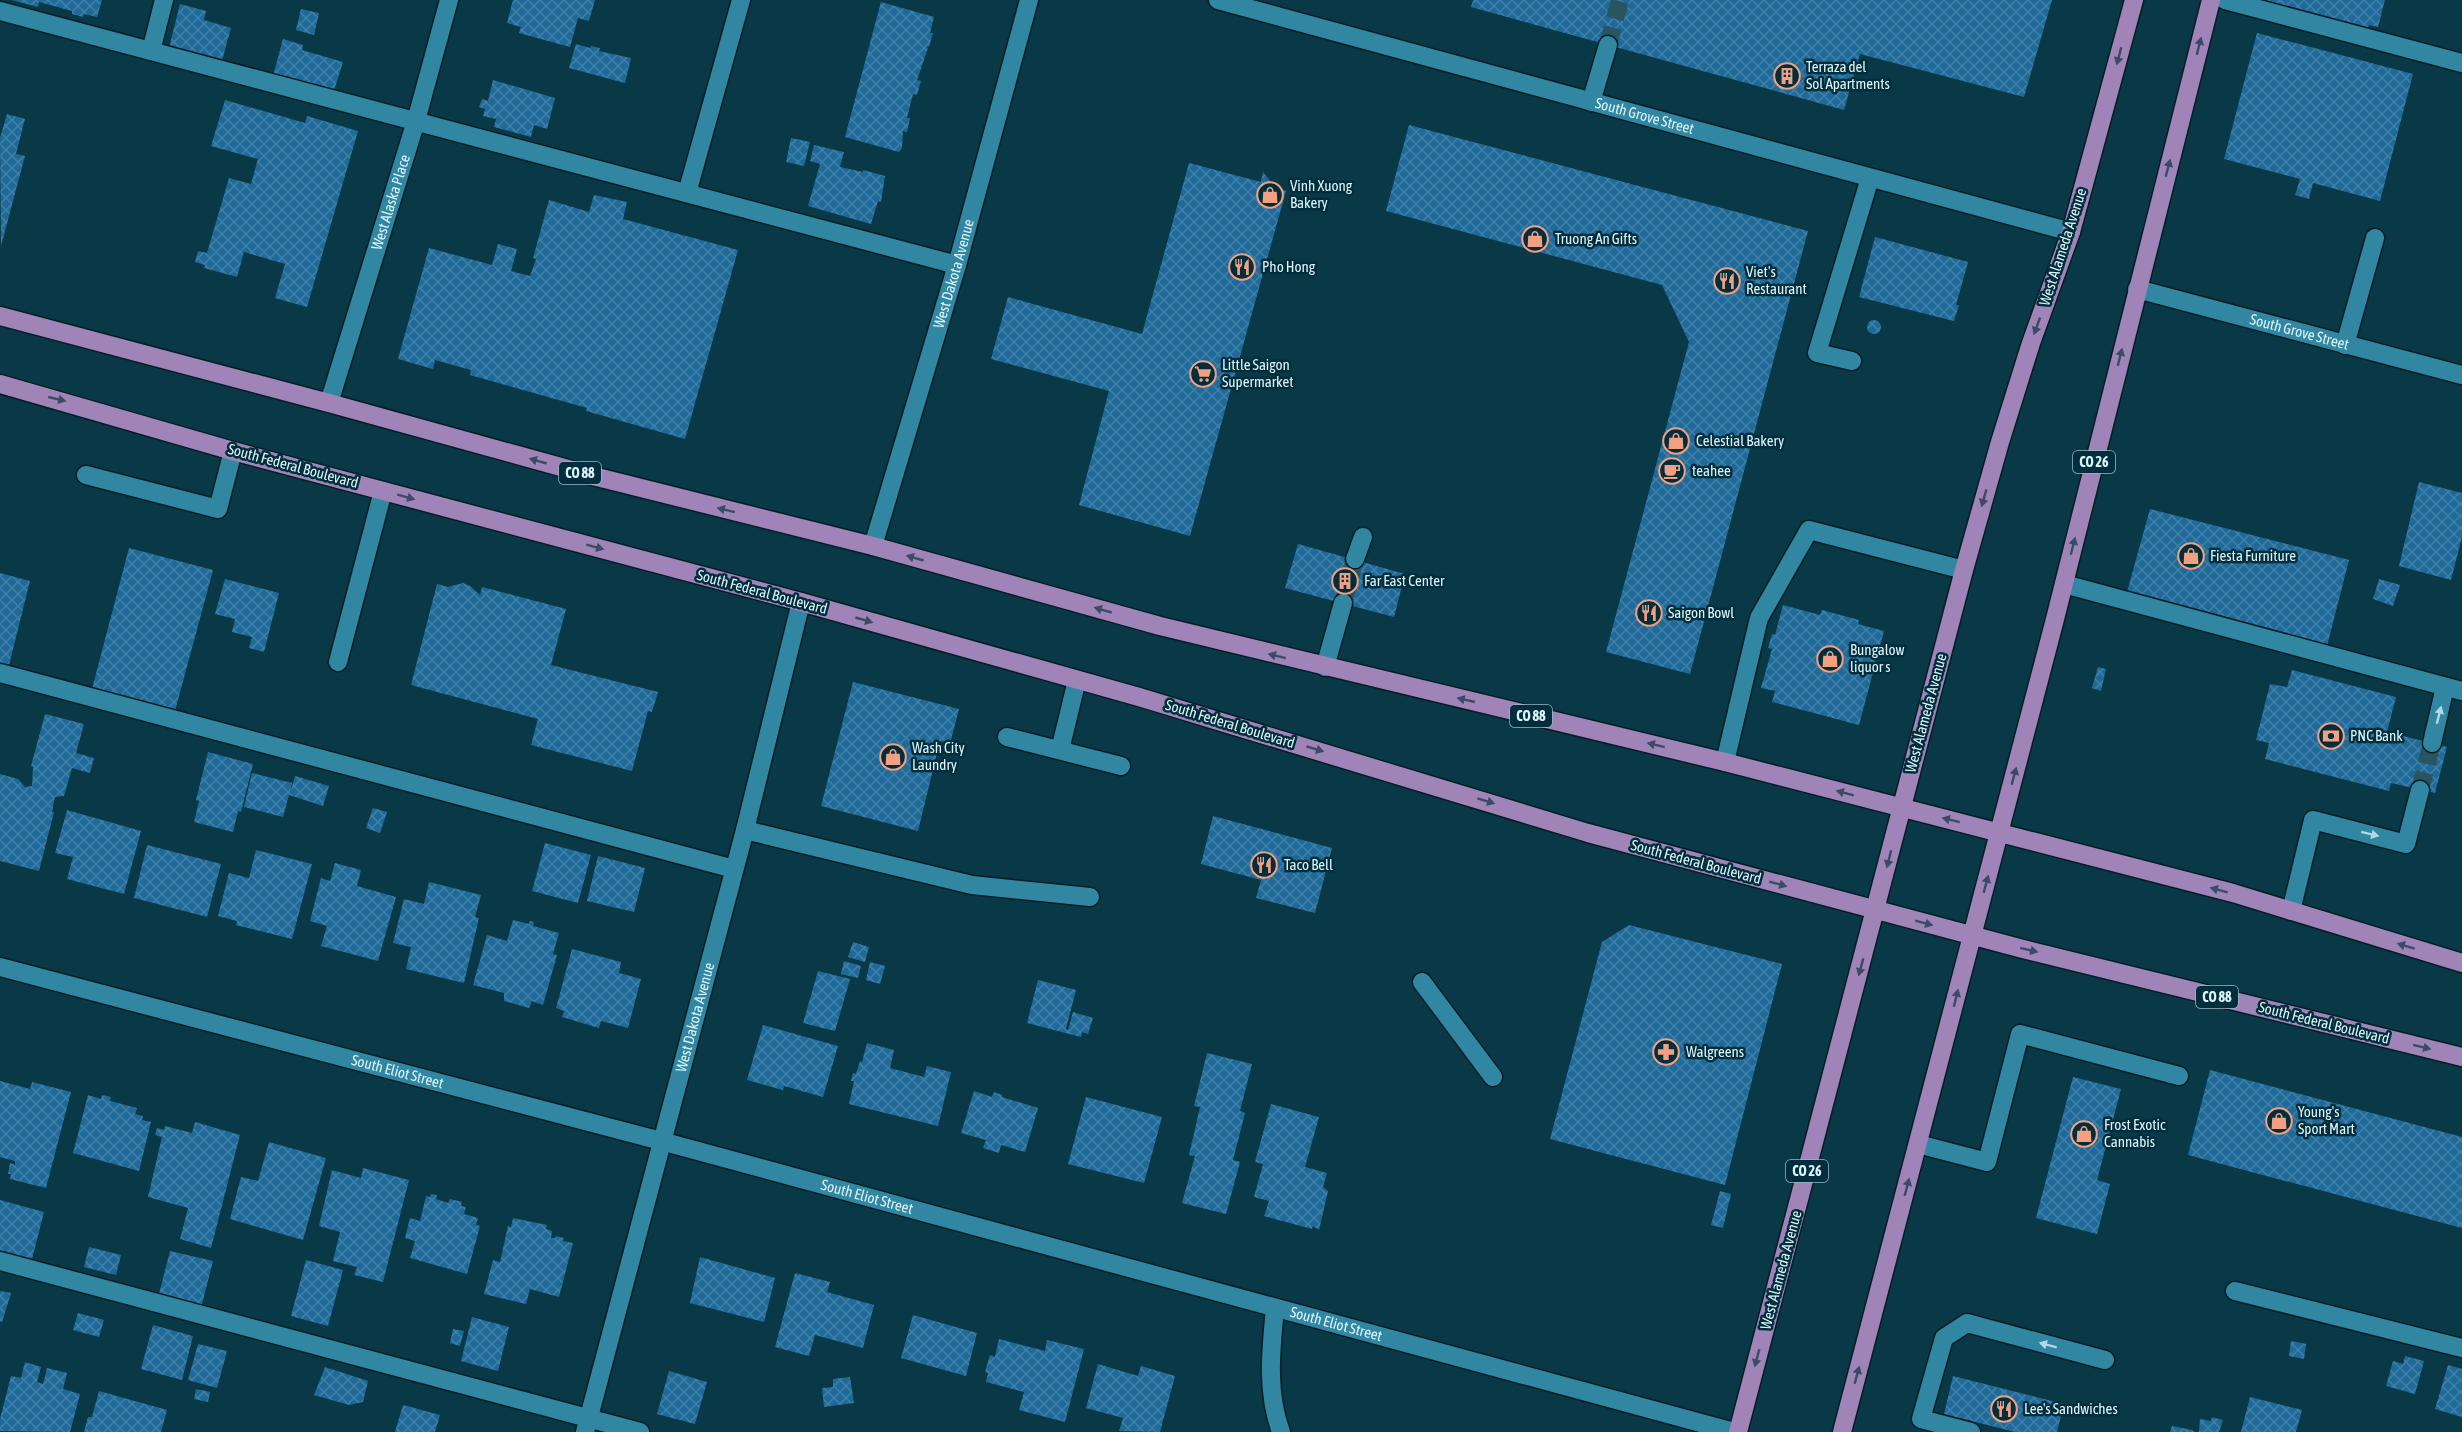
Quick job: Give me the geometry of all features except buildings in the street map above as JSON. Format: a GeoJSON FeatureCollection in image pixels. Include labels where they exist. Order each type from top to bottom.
{"type":"FeatureCollection","features":[{"type":"Feature","properties":{"kind":"main road","name":"West Alameda Avenue"},"geometry":{"type":"LineString","coordinates":[[1736,1432],[1876,910],[1964,570],[2000,441],[2031,343],[2071,232],[2134,0]]}},
{"type":"Feature","properties":{"kind":"main road","name":"CO 26"},"geometry":{"type":"LineString","coordinates":[[1842,1432],[2064,584],[2211,0]]}},
{"type":"Feature","properties":{"kind":"main road","name":"CO 88"},"geometry":{"type":"LineString","coordinates":[[0,316],[597,477],[873,546],[1160,626],[1725,762],[1999,832],[2291,910],[2462,963]]}},
{"type":"Feature","properties":{"kind":"main road","name":"South Federal Boulevard"},"geometry":{"type":"LineString","coordinates":[[0,384],[233,451],[801,602],[1077,680],[1588,832],[1972,936],[2462,1057]]}},
{"type":"Feature","properties":{"kind":"street"},"geometry":{"type":"LineString","coordinates":[[151,51],[165,0]]}},
{"type":"Feature","properties":{"kind":"street","name":"West Alaska Place"},"geometry":{"type":"LineString","coordinates":[[329,403],[416,121],[449,0]]}},
{"type":"Feature","properties":{"kind":"street"},"geometry":{"type":"LineString","coordinates":[[687,193],[741,0]]}},
{"type":"Feature","properties":{"kind":"street","name":"West Dakota Avenue"},"geometry":{"type":"LineString","coordinates":[[873,546],[957,265],[1029,0]]}},
{"type":"Feature","properties":{"kind":"street","name":"South Grove Street"},"geometry":{"type":"LineString","coordinates":[[1218,0],[2071,232]]}},
{"type":"Feature","properties":{"kind":"street"},"geometry":{"type":"LineString","coordinates":[[2225,0],[2462,63]]}},
{"type":"Feature","properties":{"kind":"street"},"geometry":{"type":"LineString","coordinates":[[0,11],[957,265]]}},
{"type":"Feature","properties":{"kind":"street"},"geometry":{"type":"LineString","coordinates":[[1591,102],[1608,45]]}},
{"type":"Feature","properties":{"kind":"street"},"geometry":{"type":"LineString","coordinates":[[1852,361],[1817,353],[1870,178]]}},
{"type":"Feature","properties":{"kind":"street"},"geometry":{"type":"LineString","coordinates":[[2345,345],[2375,238]]}},
{"type":"Feature","properties":{"kind":"street","name":"South Grove Street"},"geometry":{"type":"LineString","coordinates":[[2137,289],[2462,375]]}},
{"type":"Feature","properties":{"kind":"street"},"geometry":{"type":"LineString","coordinates":[[86,475],[218,509],[233,451]]}},
{"type":"Feature","properties":{"kind":"street"},"geometry":{"type":"LineString","coordinates":[[338,662],[383,491]]}},
{"type":"Feature","properties":{"kind":"street"},"geometry":{"type":"LineString","coordinates":[[1725,762],[1759,618],[1809,530],[1964,570]]}},
{"type":"Feature","properties":{"kind":"street"},"geometry":{"type":"LineString","coordinates":[[1355,560],[1363,537]]}},
{"type":"Feature","properties":{"kind":"street"},"geometry":{"type":"LineString","coordinates":[[2064,584],[2454,689],[2432,742]]}},
{"type":"Feature","properties":{"kind":"street","name":"West Dakota Avenue"},"geometry":{"type":"LineString","coordinates":[[586,1425],[734,869],[801,602]]}},
{"type":"Feature","properties":{"kind":"street"},"geometry":{"type":"LineString","coordinates":[[1325,667],[1343,603]]}},
{"type":"Feature","properties":{"kind":"street"},"geometry":{"type":"LineString","coordinates":[[0,673],[734,869]]}},
{"type":"Feature","properties":{"kind":"street"},"geometry":{"type":"LineString","coordinates":[[1060,750],[1077,680]]}},
{"type":"Feature","properties":{"kind":"street"},"geometry":{"type":"LineString","coordinates":[[1006,737],[1121,766]]}},
{"type":"Feature","properties":{"kind":"street"},"geometry":{"type":"LineString","coordinates":[[2291,910],[2313,820],[2406,844],[2420,790]]}},
{"type":"Feature","properties":{"kind":"street"},"geometry":{"type":"LineString","coordinates":[[744,830],[972,885],[1090,897]]}},
{"type":"Feature","properties":{"kind":"street","name":"South Eliot Street"},"geometry":{"type":"LineString","coordinates":[[0,967],[661,1142],[1736,1432]]}},
{"type":"Feature","properties":{"kind":"street"},"geometry":{"type":"LineString","coordinates":[[1422,982],[1494,1077]]}},
{"type":"Feature","properties":{"kind":"street"},"geometry":{"type":"LineString","coordinates":[[1918,1144],[1987,1162],[2020,1034],[2179,1076]]}},
{"type":"Feature","properties":{"kind":"street"},"geometry":{"type":"LineString","coordinates":[[0,1261],[586,1425],[640,1432]]}},
{"type":"Feature","properties":{"kind":"street"},"geometry":{"type":"LineString","coordinates":[[2235,1291],[2462,1348]]}},
{"type":"Feature","properties":{"kind":"street"},"geometry":{"type":"LineString","coordinates":[[1275,1308],[1269,1373],[1276,1419],[1281,1432]]}},
{"type":"Feature","properties":{"kind":"street"},"geometry":{"type":"LineString","coordinates":[[1971,1432],[1921,1419],[1944,1338],[1967,1323],[2105,1360]]}},
{"type":"Feature","properties":{"kind":"tunnel"},"geometry":{"type":"LineString","coordinates":[[1608,45],[1620,0]]}},
{"type":"Feature","properties":{"kind":"tunnel"},"geometry":{"type":"LineString","coordinates":[[1343,603],[1355,559]]}},
{"type":"Feature","properties":{"kind":"tunnel"},"geometry":{"type":"LineString","coordinates":[[2420,790],[2432,743]]}},
{"type":"Feature","properties":{"kind":"place","name":"Terraza del Sol Apartments"},"geometry":{"type":"Point","coordinates":[1787,76]}},
{"type":"Feature","properties":{"kind":"place","name":"Vinh Xuong Bakery"},"geometry":{"type":"Point","coordinates":[1270,195]}},
{"type":"Feature","properties":{"kind":"place","name":"Truong An Gifts"},"geometry":{"type":"Point","coordinates":[1535,239]}},
{"type":"Feature","properties":{"kind":"place","name":"Pho Hong"},"geometry":{"type":"Point","coordinates":[1242,267]}},
{"type":"Feature","properties":{"kind":"place","name":"Viet's Restaurant"},"geometry":{"type":"Point","coordinates":[1727,281]}},
{"type":"Feature","properties":{"kind":"place","name":"Little Saigon Supermarket"},"geometry":{"type":"Point","coordinates":[1203,374]}},
{"type":"Feature","properties":{"kind":"place","name":"Celestial Bakery"},"geometry":{"type":"Point","coordinates":[1676,441]}},
{"type":"Feature","properties":{"kind":"place","name":"teahee"},"geometry":{"type":"Point","coordinates":[1672,471]}},
{"type":"Feature","properties":{"kind":"place","name":"Fiesta Furniture"},"geometry":{"type":"Point","coordinates":[2191,556]}},
{"type":"Feature","properties":{"kind":"place","name":"Far East Center"},"geometry":{"type":"Point","coordinates":[1345,581]}},
{"type":"Feature","properties":{"kind":"place","name":"Saigon Bowl"},"geometry":{"type":"Point","coordinates":[1649,613]}},
{"type":"Feature","properties":{"kind":"place","name":"Bungalow liquor s"},"geometry":{"type":"Point","coordinates":[1830,659]}},
{"type":"Feature","properties":{"kind":"place","name":"PNC Bank"},"geometry":{"type":"Point","coordinates":[2331,736]}},
{"type":"Feature","properties":{"kind":"place","name":"Wash City Laundry"},"geometry":{"type":"Point","coordinates":[893,757]}},
{"type":"Feature","properties":{"kind":"place","name":"Taco Bell"},"geometry":{"type":"Point","coordinates":[1264,865]}},
{"type":"Feature","properties":{"kind":"place","name":"Walgreens"},"geometry":{"type":"Point","coordinates":[1666,1052]}},
{"type":"Feature","properties":{"kind":"place","name":"Young's Sport Mart"},"geometry":{"type":"Point","coordinates":[2279,1121]}},
{"type":"Feature","properties":{"kind":"place","name":"Frost Exotic Cannabis"},"geometry":{"type":"Point","coordinates":[2084,1134]}},
{"type":"Feature","properties":{"kind":"place","name":"Lee's Sandwiches"},"geometry":{"type":"Point","coordinates":[2004,1409]}}]}
